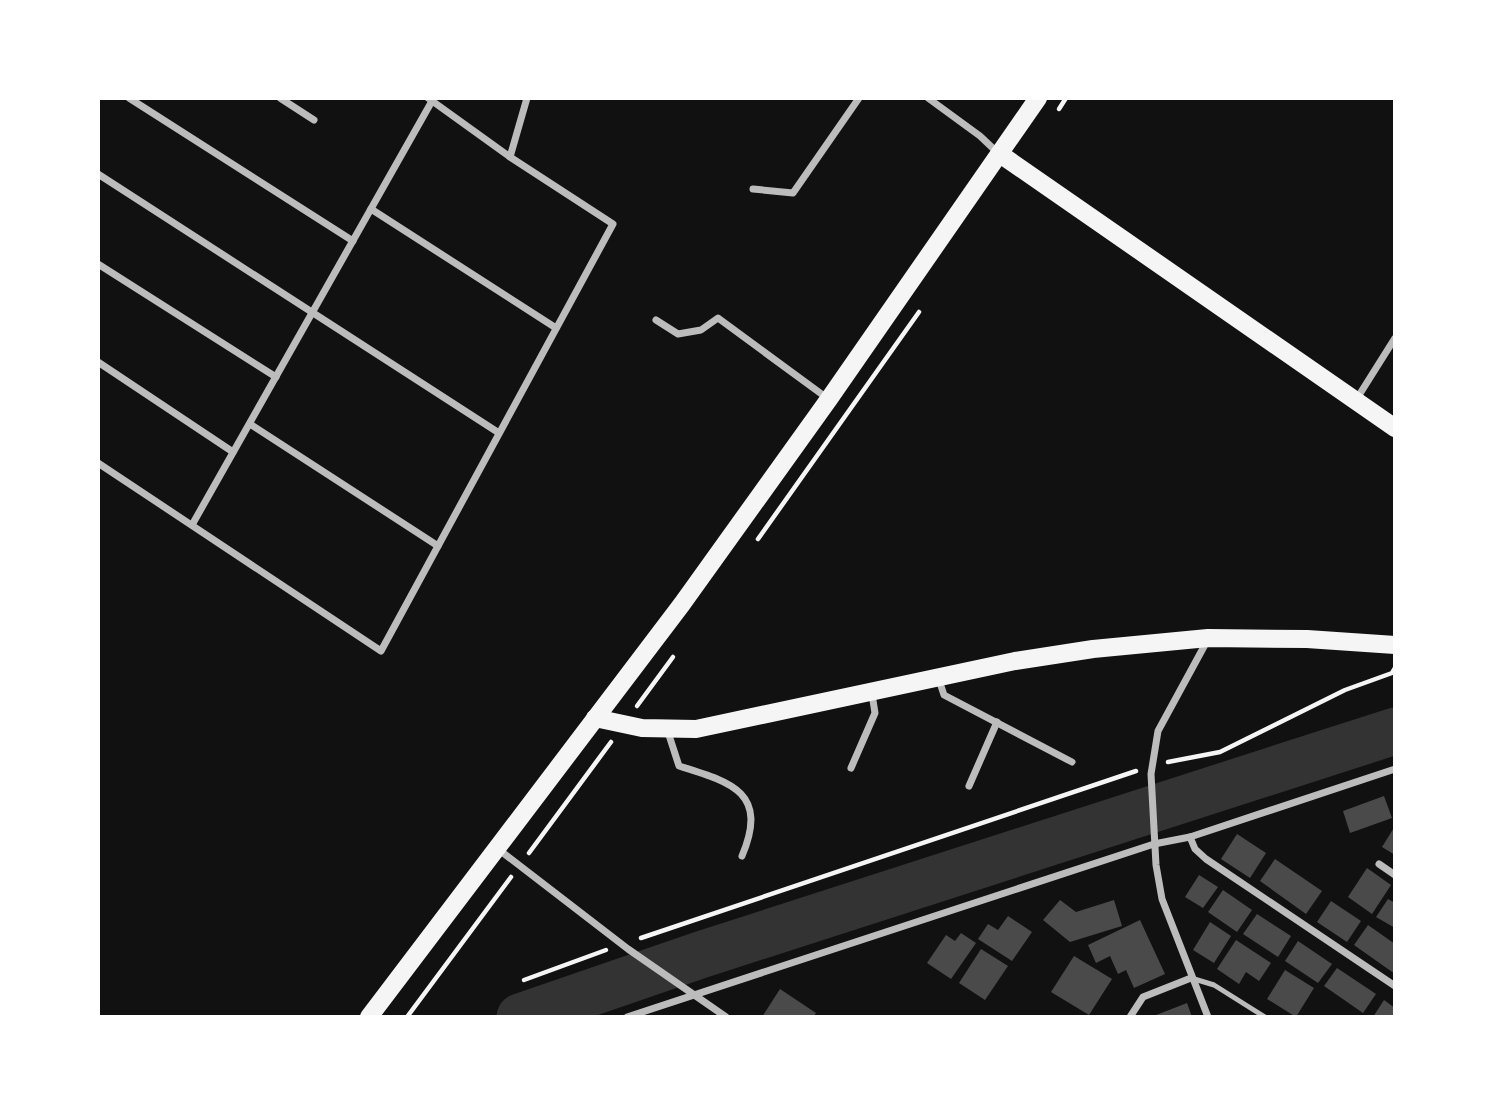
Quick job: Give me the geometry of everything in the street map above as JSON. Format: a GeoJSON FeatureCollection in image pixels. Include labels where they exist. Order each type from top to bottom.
{"type":"FeatureCollection","features":[{"type":"Feature","properties":{"kind":"main road"},"geometry":{"type":"LineString","coordinates":[[369,1017],[595,718],[829,400],[1038,98]]}},
{"type":"Feature","properties":{"kind":"main road"},"geometry":{"type":"LineString","coordinates":[[1000,154],[1395,428]]}},
{"type":"Feature","properties":{"kind":"main road"},"geometry":{"type":"LineString","coordinates":[[595,718],[642,728],[696,729],[938,677],[1093,649],[1208,638],[1307,639],[1395,645]]}},
{"type":"Feature","properties":{"kind":"street"},"geometry":{"type":"LineString","coordinates":[[129,98],[353,241]]}},
{"type":"Feature","properties":{"kind":"street"},"geometry":{"type":"LineString","coordinates":[[280,98],[314,120]]}},
{"type":"Feature","properties":{"kind":"street"},"geometry":{"type":"LineString","coordinates":[[510,157],[527,98]]}},
{"type":"Feature","properties":{"kind":"street"},"geometry":{"type":"LineString","coordinates":[[753,189],[793,193],[859,98]]}},
{"type":"Feature","properties":{"kind":"street"},"geometry":{"type":"LineString","coordinates":[[928,98],[1000,154]]}},
{"type":"Feature","properties":{"kind":"street"},"geometry":{"type":"LineString","coordinates":[[98,463],[381,651],[613,224],[510,157],[430,100],[192,525]]}},
{"type":"Feature","properties":{"kind":"street"},"geometry":{"type":"LineString","coordinates":[[98,173],[499,433]]}},
{"type":"Feature","properties":{"kind":"street"},"geometry":{"type":"LineString","coordinates":[[371,209],[556,328]]}},
{"type":"Feature","properties":{"kind":"street"},"geometry":{"type":"LineString","coordinates":[[98,264],[276,377]]}},
{"type":"Feature","properties":{"kind":"street"},"geometry":{"type":"LineString","coordinates":[[656,320],[678,334],[701,330],[718,318],[829,400]]}},
{"type":"Feature","properties":{"kind":"street"},"geometry":{"type":"LineString","coordinates":[[1356,400],[1395,338]]}},
{"type":"Feature","properties":{"kind":"street"},"geometry":{"type":"LineString","coordinates":[[98,362],[233,452]]}},
{"type":"Feature","properties":{"kind":"street"},"geometry":{"type":"LineString","coordinates":[[250,424],[438,546]]}},
{"type":"Feature","properties":{"kind":"street"},"geometry":{"type":"LineString","coordinates":[[1208,638],[1158,731],[1152,770],[1154,840],[1162,899],[1208,1017]]}},
{"type":"Feature","properties":{"kind":"street"},"geometry":{"type":"LineString","coordinates":[[938,677],[944,695],[1072,762]]}},
{"type":"Feature","properties":{"kind":"street"},"geometry":{"type":"LineString","coordinates":[[851,768],[875,713],[871,691]]}},
{"type":"Feature","properties":{"kind":"street"},"geometry":{"type":"LineString","coordinates":[[969,786],[997,722]]}},
{"type":"Feature","properties":{"kind":"street"},"geometry":{"type":"LineString","coordinates":[[667,729],[679,766],[737,786],[748,801],[751,822],[742,856]]}},
{"type":"Feature","properties":{"kind":"street"},"geometry":{"type":"LineString","coordinates":[[627,1017],[1154,840],[1190,837],[1395,769]]}},
{"type":"Feature","properties":{"kind":"street"},"geometry":{"type":"LineString","coordinates":[[1190,837],[1195,849],[1206,859],[1395,986]]}},
{"type":"Feature","properties":{"kind":"street"},"geometry":{"type":"LineString","coordinates":[[497,849],[625,947],[692,996],[726,1017]]}},
{"type":"Feature","properties":{"kind":"street"},"geometry":{"type":"LineString","coordinates":[[1380,864],[1395,875]]}},
{"type":"Feature","properties":{"kind":"street"},"geometry":{"type":"LineString","coordinates":[[1129,1017],[1143,997],[1191,978]]}},
{"type":"Feature","properties":{"kind":"lane"},"geometry":{"type":"LineString","coordinates":[[1191,978],[1214,985],[1265,1017]]}},
{"type":"Feature","properties":{"kind":"path"},"geometry":{"type":"LineString","coordinates":[[524,979],[1152,770],[1220,752],[1346,690],[1392,673],[1395,668]]}},
{"type":"Feature","properties":{"kind":"building"},"geometry":{"type":"Polygon","coordinates":[[[1384,796],[1392,818],[1350,833],[1343,811],[1384,796]]]}},
{"type":"Feature","properties":{"kind":"building"},"geometry":{"type":"Polygon","coordinates":[[[1395,826],[1395,855],[1382,847],[1395,826]]]}},
{"type":"Feature","properties":{"kind":"building"},"geometry":{"type":"Polygon","coordinates":[[[1237,834],[1266,853],[1250,878],[1221,859],[1237,834]]]}},
{"type":"Feature","properties":{"kind":"building"},"geometry":{"type":"Polygon","coordinates":[[[1275,859],[1322,891],[1306,914],[1260,881],[1275,859]]]}},
{"type":"Feature","properties":{"kind":"building"},"geometry":{"type":"Polygon","coordinates":[[[1367,868],[1391,885],[1372,914],[1348,897],[1367,868]]]}},
{"type":"Feature","properties":{"kind":"building"},"geometry":{"type":"Polygon","coordinates":[[[1199,875],[1218,887],[1203,908],[1185,897],[1199,875]]]}},
{"type":"Feature","properties":{"kind":"building"},"geometry":{"type":"Polygon","coordinates":[[[1223,890],[1252,910],[1237,932],[1208,912],[1223,890]]]}},
{"type":"Feature","properties":{"kind":"building"},"geometry":{"type":"Polygon","coordinates":[[[1388,899],[1395,903],[1395,928],[1376,917],[1388,899]]]}},
{"type":"Feature","properties":{"kind":"building"},"geometry":{"type":"Polygon","coordinates":[[[1060,900],[1076,912],[1114,900],[1122,926],[1070,942],[1043,920],[1060,900]]]}},
{"type":"Feature","properties":{"kind":"building"},"geometry":{"type":"Polygon","coordinates":[[[1331,901],[1361,921],[1347,942],[1317,922],[1331,901]]]}},
{"type":"Feature","properties":{"kind":"building"},"geometry":{"type":"Polygon","coordinates":[[[1257,914],[1291,936],[1278,957],[1243,934],[1257,914]]]}},
{"type":"Feature","properties":{"kind":"building"},"geometry":{"type":"Polygon","coordinates":[[[1008,916],[1032,932],[1012,961],[978,939],[988,924],[998,930],[1008,916]]]}},
{"type":"Feature","properties":{"kind":"building"},"geometry":{"type":"Polygon","coordinates":[[[1140,920],[1165,974],[1134,988],[1126,970],[1118,974],[1110,956],[1096,963],[1088,945],[1140,920]]]}},
{"type":"Feature","properties":{"kind":"building"},"geometry":{"type":"Polygon","coordinates":[[[1210,922],[1231,936],[1214,963],[1193,950],[1210,922]]]}},
{"type":"Feature","properties":{"kind":"building"},"geometry":{"type":"Polygon","coordinates":[[[1368,925],[1395,944],[1395,974],[1354,945],[1368,925]]]}},
{"type":"Feature","properties":{"kind":"building"},"geometry":{"type":"Polygon","coordinates":[[[961,933],[976,943],[951,979],[927,963],[946,935],[955,941],[961,933]]]}},
{"type":"Feature","properties":{"kind":"building"},"geometry":{"type":"Polygon","coordinates":[[[1236,940],[1271,963],[1259,981],[1246,972],[1239,984],[1217,969],[1236,940]]]}},
{"type":"Feature","properties":{"kind":"building"},"geometry":{"type":"Polygon","coordinates":[[[1298,941],[1332,964],[1318,983],[1285,961],[1298,941]]]}},
{"type":"Feature","properties":{"kind":"building"},"geometry":{"type":"Polygon","coordinates":[[[981,949],[1008,966],[985,1000],[959,983],[981,949]]]}},
{"type":"Feature","properties":{"kind":"building"},"geometry":{"type":"Polygon","coordinates":[[[1074,956],[1112,979],[1089,1015],[1051,992],[1074,956]]]}},
{"type":"Feature","properties":{"kind":"building"},"geometry":{"type":"Polygon","coordinates":[[[1337,968],[1376,994],[1363,1013],[1324,986],[1337,968]]]}},
{"type":"Feature","properties":{"kind":"building"},"geometry":{"type":"Polygon","coordinates":[[[1285,970],[1314,988],[1296,1017],[1267,999],[1285,970]]]}},
{"type":"Feature","properties":{"kind":"building"},"geometry":{"type":"Polygon","coordinates":[[[780,989],[816,1013],[813,1017],[762,1017],[780,989]]]}},
{"type":"Feature","properties":{"kind":"building"},"geometry":{"type":"Polygon","coordinates":[[[1384,1000],[1395,1008],[1395,1017],[1373,1017],[1384,1000]]]}},
{"type":"Feature","properties":{"kind":"building"},"geometry":{"type":"Polygon","coordinates":[[[1187,1003],[1192,1017],[1151,1017],[1187,1003]]]}},
{"type":"Feature","properties":{"kind":"waterway"},"geometry":{"type":"LineString","coordinates":[[520,1017],[700,955],[1395,731]]}}]}
